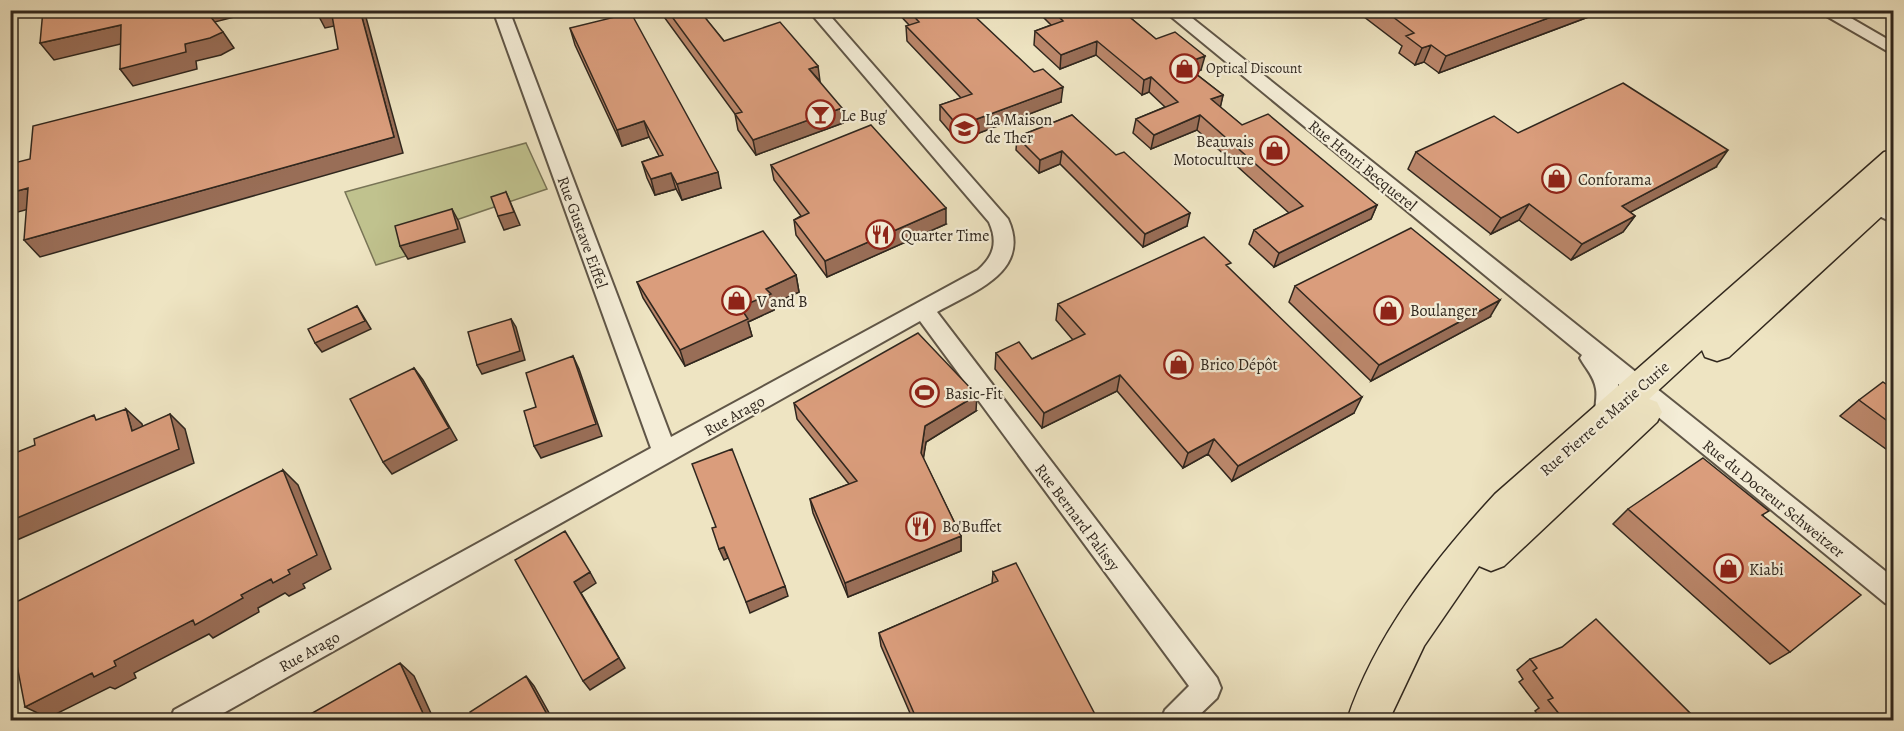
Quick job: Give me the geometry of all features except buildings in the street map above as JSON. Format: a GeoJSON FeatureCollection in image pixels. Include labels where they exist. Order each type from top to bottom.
{"type":"FeatureCollection","features":[{"type":"Feature","properties":{"kind":"main road","name":"Rue Pierre et Marie Curie"},"geometry":{"type":"LineString","coordinates":[[1391,720],[1428,643],[1478,569],[1647,395],[1883,188]]}},
{"type":"Feature","properties":{"kind":"main road","name":"Rue Pierre et Marie Curie"},"geometry":{"type":"LineString","coordinates":[[1368,720],[1404,643],[1433,597],[1508,505],[1606,416],[1647,395]]}},
{"type":"Feature","properties":{"kind":"street","name":"Rue Gustave Eiffel"},"geometry":{"type":"LineString","coordinates":[[501,10],[665,453]]}},
{"type":"Feature","properties":{"kind":"street","name":"Rue Arago"},"geometry":{"type":"LineString","coordinates":[[184,720],[992,270],[1003,256],[1005,246],[1002,228],[991,210],[816,10]]}},
{"type":"Feature","properties":{"kind":"street","name":"Rue Henri Becquerel"},"geometry":{"type":"LineString","coordinates":[[1171,10],[1647,395]]}},
{"type":"Feature","properties":{"kind":"street"},"geometry":{"type":"LineString","coordinates":[[1824,10],[1893,50]]}},
{"type":"Feature","properties":{"kind":"street"},"geometry":{"type":"LineString","coordinates":[[1837,10],[1893,43]]}},
{"type":"Feature","properties":{"kind":"street","name":"Rue Bernard Palissy"},"geometry":{"type":"LineString","coordinates":[[923,309],[1207,688],[1175,720]]}},
{"type":"Feature","properties":{"kind":"street","name":"Rue Henri Becquerel"},"geometry":{"type":"LineString","coordinates":[[1555,320],[1601,370],[1610,394],[1606,416]]}},
{"type":"Feature","properties":{"kind":"street","name":"Rue du Docteur Schweitzer"},"geometry":{"type":"LineString","coordinates":[[1647,395],[1893,594]]}},
{"type":"Feature","properties":{"kind":"green space"},"geometry":{"type":"Polygon","coordinates":[[[526,143],[547,189],[409,236],[406,256],[376,265],[345,192],[526,143]]]}},
{"type":"Feature","properties":{"kind":"place","name":"Optical Discount"},"geometry":{"type":"Point","coordinates":[1185,68]}},
{"type":"Feature","properties":{"kind":"place","name":"Le Bug'"},"geometry":{"type":"Point","coordinates":[820,115]}},
{"type":"Feature","properties":{"kind":"place","name":"La Maison de Ther"},"geometry":{"type":"Point","coordinates":[964,128]}},
{"type":"Feature","properties":{"kind":"place","name":"Beauvais Motoculture"},"geometry":{"type":"Point","coordinates":[1275,150]}},
{"type":"Feature","properties":{"kind":"place","name":"Conforama"},"geometry":{"type":"Point","coordinates":[1557,179]}},
{"type":"Feature","properties":{"kind":"place","name":"Quarter Time"},"geometry":{"type":"Point","coordinates":[880,235]}},
{"type":"Feature","properties":{"kind":"place","name":"V and B"},"geometry":{"type":"Point","coordinates":[736,301]}},
{"type":"Feature","properties":{"kind":"place","name":"Boulanger"},"geometry":{"type":"Point","coordinates":[1389,310]}},
{"type":"Feature","properties":{"kind":"place","name":"Brico Dépôt"},"geometry":{"type":"Point","coordinates":[1179,364]}},
{"type":"Feature","properties":{"kind":"place","name":"Basic-Fit"},"geometry":{"type":"Point","coordinates":[924,393]}},
{"type":"Feature","properties":{"kind":"place","name":"Bo'Buffet"},"geometry":{"type":"Point","coordinates":[921,526]}},
{"type":"Feature","properties":{"kind":"place","name":"Kiabi"},"geometry":{"type":"Point","coordinates":[1728,569]}}]}
